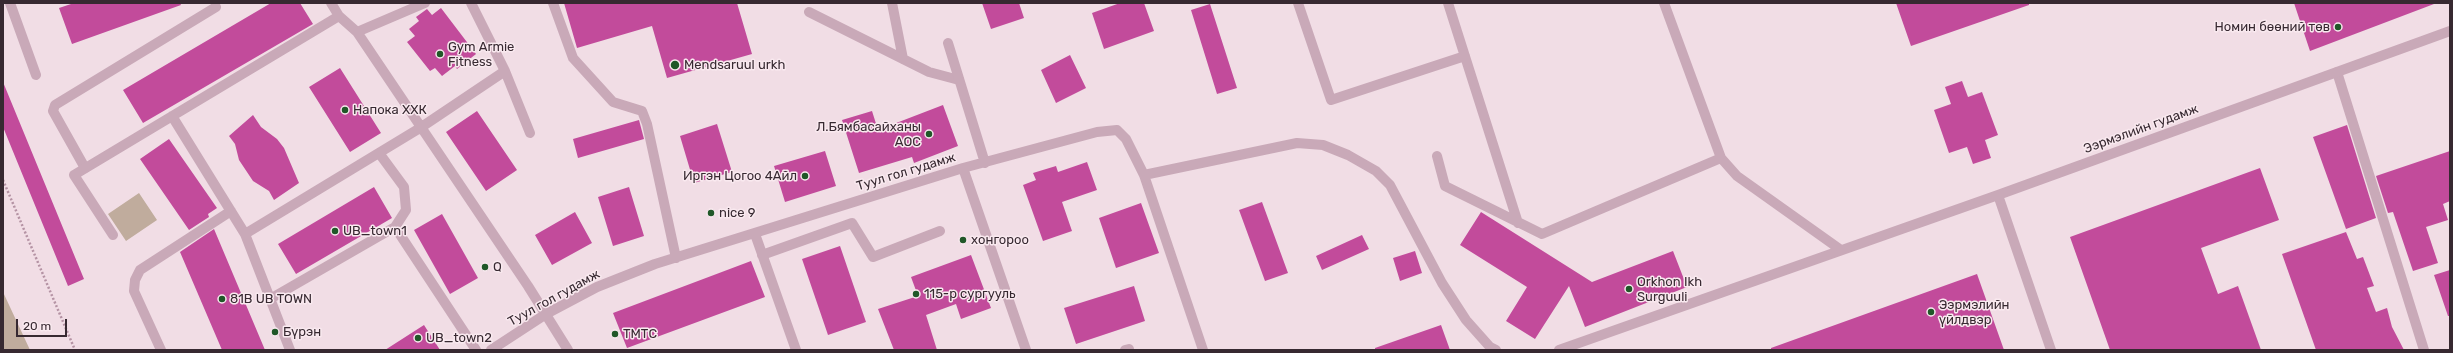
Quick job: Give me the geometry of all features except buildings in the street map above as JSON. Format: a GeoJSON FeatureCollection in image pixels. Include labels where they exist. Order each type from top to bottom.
{"type":"FeatureCollection","features":[{"type":"Feature","properties":{"kind":"street"},"geometry":{"type":"LineString","coordinates":[[10,3],[36,75]]}},
{"type":"Feature","properties":{"kind":"street"},"geometry":{"type":"LineString","coordinates":[[330,3],[339,16],[357,32],[546,314],[568,350]]}},
{"type":"Feature","properties":{"kind":"street"},"geometry":{"type":"LineString","coordinates":[[357,32],[425,3]]}},
{"type":"Feature","properties":{"kind":"street"},"geometry":{"type":"LineString","coordinates":[[471,3],[505,70],[530,133]]}},
{"type":"Feature","properties":{"kind":"street"},"geometry":{"type":"LineString","coordinates":[[553,3],[573,58],[613,102],[642,111],[647,124],[676,258]]}},
{"type":"Feature","properties":{"kind":"street"},"geometry":{"type":"LineString","coordinates":[[892,3],[903,60]]}},
{"type":"Feature","properties":{"kind":"street"},"geometry":{"type":"LineString","coordinates":[[1298,3],[1331,100],[1465,56]]}},
{"type":"Feature","properties":{"kind":"street"},"geometry":{"type":"LineString","coordinates":[[1448,3],[1518,222]]}},
{"type":"Feature","properties":{"kind":"street"},"geometry":{"type":"LineString","coordinates":[[1664,3],[1721,158],[1736,176],[1841,250]]}},
{"type":"Feature","properties":{"kind":"street"},"geometry":{"type":"LineString","coordinates":[[86,168],[53,111],[55,105],[216,7]]}},
{"type":"Feature","properties":{"kind":"street"},"geometry":{"type":"LineString","coordinates":[[809,12],[929,72],[959,80]]}},
{"type":"Feature","properties":{"kind":"street"},"geometry":{"type":"LineString","coordinates":[[113,235],[74,175],[339,16]]}},
{"type":"Feature","properties":{"kind":"street","name":"Ээрмэлийн гудамж"},"geometry":{"type":"LineString","coordinates":[[1559,350],[1998,195],[2450,31]]}},
{"type":"Feature","properties":{"kind":"street"},"geometry":{"type":"LineString","coordinates":[[948,43],[985,163]]}},
{"type":"Feature","properties":{"kind":"street"},"geometry":{"type":"LineString","coordinates":[[245,234],[420,128],[505,70]]}},
{"type":"Feature","properties":{"kind":"street"},"geometry":{"type":"LineString","coordinates":[[2337,72],[2424,350]]}},
{"type":"Feature","properties":{"kind":"street"},"geometry":{"type":"LineString","coordinates":[[172,116],[245,234],[290,350]]}},
{"type":"Feature","properties":{"kind":"street","name":"Туул гол гудамж"},"geometry":{"type":"LineString","coordinates":[[491,350],[546,314],[597,287],[676,258],[963,168],[1097,132],[1117,130],[1126,139],[1144,175],[1203,350]]}},
{"type":"Feature","properties":{"kind":"street"},"geometry":{"type":"LineString","coordinates":[[1144,175],[1297,143],[1323,146],[1348,155],[1376,171],[1390,185],[1442,283],[1462,314],[1490,347],[1496,350]]}},
{"type":"Feature","properties":{"kind":"street"},"geometry":{"type":"LineString","coordinates":[[270,299],[395,227],[406,210],[404,187],[379,153]]}},
{"type":"Feature","properties":{"kind":"street"},"geometry":{"type":"LineString","coordinates":[[1437,156],[1445,186],[1542,234],[1721,158]]}},
{"type":"Feature","properties":{"kind":"street"},"geometry":{"type":"LineString","coordinates":[[963,168],[1026,350]]}},
{"type":"Feature","properties":{"kind":"street"},"geometry":{"type":"LineString","coordinates":[[1998,195],[2052,350]]}},
{"type":"Feature","properties":{"kind":"street"},"geometry":{"type":"LineString","coordinates":[[161,350],[134,291],[135,280],[140,270],[231,211]]}},
{"type":"Feature","properties":{"kind":"street"},"geometry":{"type":"LineString","coordinates":[[762,255],[852,223],[873,257],[940,231]]}},
{"type":"Feature","properties":{"kind":"street"},"geometry":{"type":"LineString","coordinates":[[395,227],[476,350]]}},
{"type":"Feature","properties":{"kind":"street"},"geometry":{"type":"LineString","coordinates":[[755,234],[796,350]]}},
{"type":"Feature","properties":{"kind":"path"},"geometry":{"type":"LineString","coordinates":[[3,180],[75,350]]}},
{"type":"Feature","properties":{"kind":"shaded area"},"geometry":{"type":"Polygon","coordinates":[[[139,193],[157,220],[126,241],[108,214],[139,193]]]}},
{"type":"Feature","properties":{"kind":"shaded area"},"geometry":{"type":"Polygon","coordinates":[[[3,292],[30,350],[3,350],[3,292]]]}},
{"type":"Feature","properties":{"kind":"place","name":"Номин бөөний төв"},"geometry":{"type":"Point","coordinates":[2338,27]}},
{"type":"Feature","properties":{"kind":"place","name":"Gym Armie Fitness"},"geometry":{"type":"Point","coordinates":[440,54]}},
{"type":"Feature","properties":{"kind":"place","name":"Mendsaruul urkh"},"geometry":{"type":"Point","coordinates":[675,65]}},
{"type":"Feature","properties":{"kind":"place","name":"Напока ХХК"},"geometry":{"type":"Point","coordinates":[345,110]}},
{"type":"Feature","properties":{"kind":"place","name":"Л.Бямбасайханы АОС"},"geometry":{"type":"Point","coordinates":[929,134]}},
{"type":"Feature","properties":{"kind":"place","name":"Иргэн Цогоо 4Айл"},"geometry":{"type":"Point","coordinates":[805,176]}},
{"type":"Feature","properties":{"kind":"place","name":"nice 9"},"geometry":{"type":"Point","coordinates":[711,213]}},
{"type":"Feature","properties":{"kind":"place","name":"UB_town1"},"geometry":{"type":"Point","coordinates":[335,231]}},
{"type":"Feature","properties":{"kind":"place","name":"хонгороо"},"geometry":{"type":"Point","coordinates":[963,240]}},
{"type":"Feature","properties":{"kind":"place","name":"Q"},"geometry":{"type":"Point","coordinates":[485,267]}},
{"type":"Feature","properties":{"kind":"place","name":"Orkhon Ikh Surguuli"},"geometry":{"type":"Point","coordinates":[1629,289]}},
{"type":"Feature","properties":{"kind":"place","name":"115-р сургууль"},"geometry":{"type":"Point","coordinates":[916,294]}},
{"type":"Feature","properties":{"kind":"place","name":"81В UB TOWN"},"geometry":{"type":"Point","coordinates":[222,299]}},
{"type":"Feature","properties":{"kind":"place","name":"Ээрмэлийн үйлдвэр"},"geometry":{"type":"Point","coordinates":[1931,312]}},
{"type":"Feature","properties":{"kind":"place","name":"Бүрэн"},"geometry":{"type":"Point","coordinates":[275,332]}},
{"type":"Feature","properties":{"kind":"place","name":"ТМТС"},"geometry":{"type":"Point","coordinates":[615,334]}},
{"type":"Feature","properties":{"kind":"place","name":"UB_town2"},"geometry":{"type":"Point","coordinates":[418,338]}}]}
